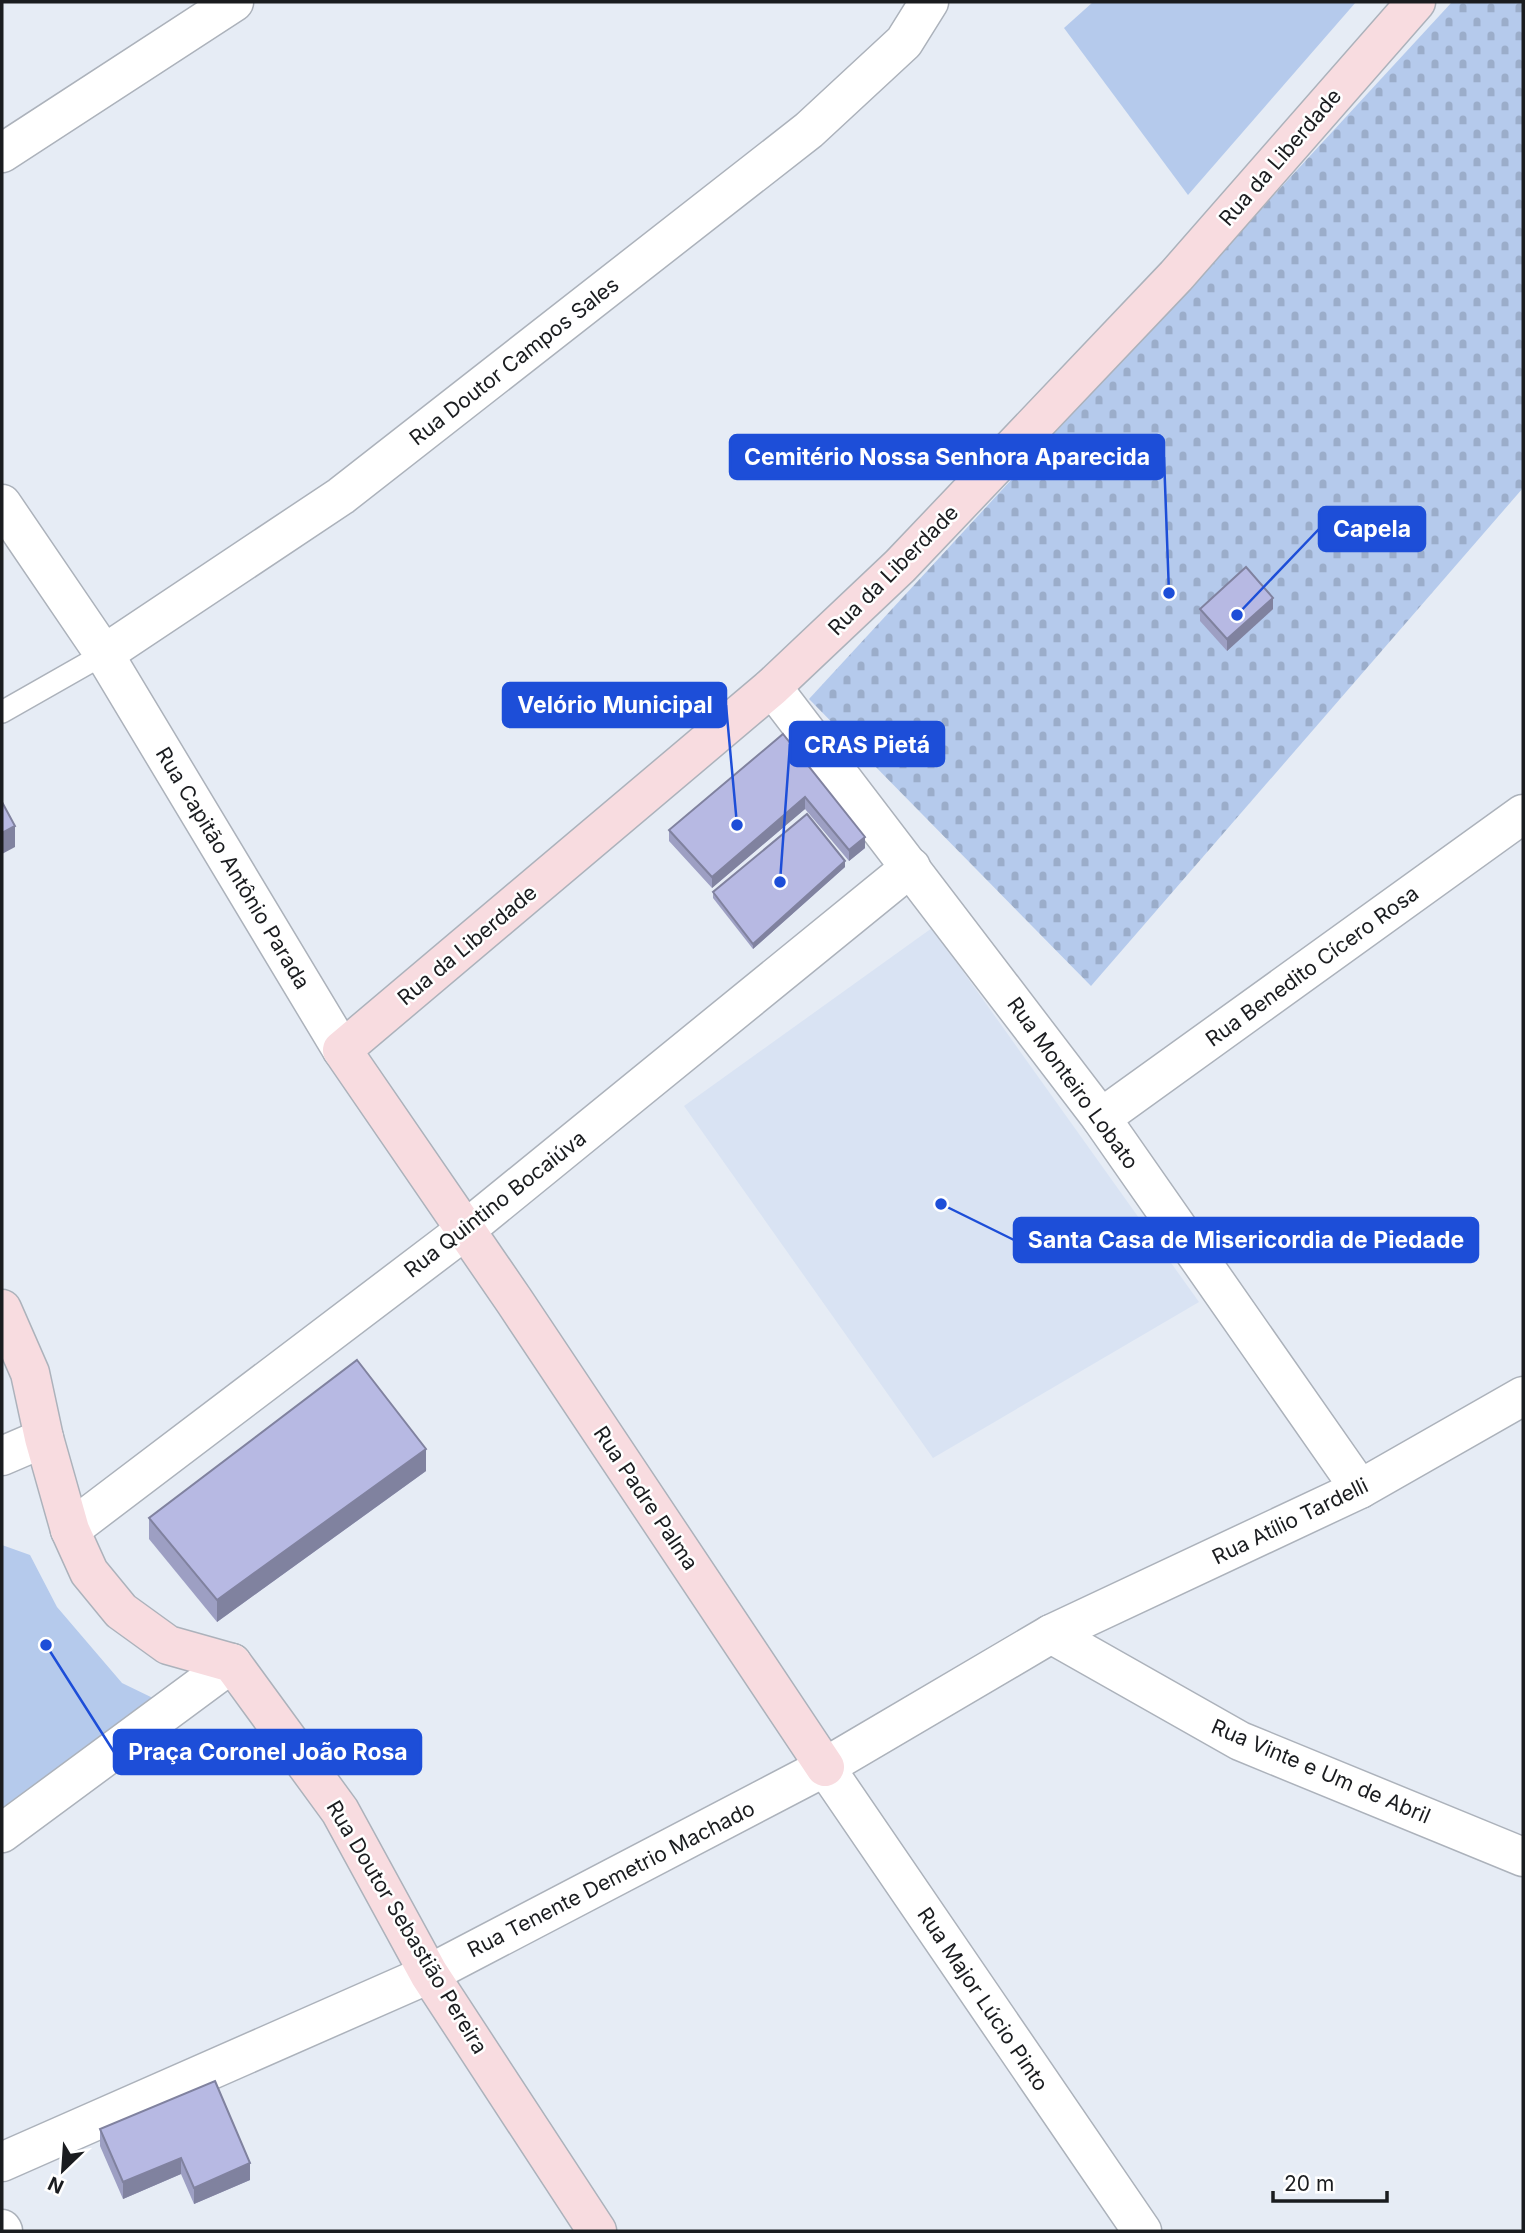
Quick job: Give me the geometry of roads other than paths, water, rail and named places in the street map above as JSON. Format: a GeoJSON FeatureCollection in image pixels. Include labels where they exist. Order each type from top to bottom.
{"type":"FeatureCollection","features":[{"type":"Feature","properties":{"kind":"street"},"geometry":{"type":"LineString","coordinates":[[2,153],[234,2]]}},
{"type":"Feature","properties":{"kind":"street","name":"Rua Doutor Campos Sales"},"geometry":{"type":"LineString","coordinates":[[104,654],[341,496],[809,130],[904,42],[929,2]]}},
{"type":"Feature","properties":{"kind":"street","name":"Rua da Liberdade"},"geometry":{"type":"LineString","coordinates":[[342,1051],[772,687],[900,566],[1176,276],[1416,2]]}},
{"type":"Feature","properties":{"kind":"street","name":"Rua Capitão Antônio Parada"},"geometry":{"type":"LineString","coordinates":[[2,505],[104,654],[342,1051],[464,1231]]}},
{"type":"Feature","properties":{"kind":"street","name":"Rua Monteiro Lobato"},"geometry":{"type":"LineString","coordinates":[[772,687],[1101,1118],[1360,1489]]}},
{"type":"Feature","properties":{"kind":"street","name":"Rua Benedito Cícero Rosa"},"geometry":{"type":"LineString","coordinates":[[1101,1118],[1523,814]]}},
{"type":"Feature","properties":{"kind":"street","name":"Rua Quintino Bocaiúva"},"geometry":{"type":"LineString","coordinates":[[70,1530],[464,1231],[911,867]]}},
{"type":"Feature","properties":{"kind":"street","name":"Rua Padre Palma"},"geometry":{"type":"LineString","coordinates":[[464,1231],[515,1302],[825,1767]]}},
{"type":"Feature","properties":{"kind":"street"},"geometry":{"type":"LineString","coordinates":[[2,1309],[30,1373],[44,1438],[70,1530],[89,1572],[121,1611],[168,1645],[232,1663]]}},
{"type":"Feature","properties":{"kind":"street","name":"Rua Atílio Tardelli"},"geometry":{"type":"LineString","coordinates":[[1051,1634],[1360,1489],[1523,1396]]}},
{"type":"Feature","properties":{"kind":"street"},"geometry":{"type":"LineString","coordinates":[[2,1457],[44,1438]]}},
{"type":"Feature","properties":{"kind":"street","name":"Rua Tenente Demetrio Machado"},"geometry":{"type":"LineString","coordinates":[[2,2162],[429,1973],[825,1767],[1051,1634]]}},
{"type":"Feature","properties":{"kind":"street","name":"Rua Vinte e Um de Abril"},"geometry":{"type":"LineString","coordinates":[[1051,1634],[1240,1741],[1523,1857]]}},
{"type":"Feature","properties":{"kind":"street"},"geometry":{"type":"LineString","coordinates":[[2,1833],[232,1663]]}},
{"type":"Feature","properties":{"kind":"street","name":"Rua Doutor Sebastião Pereira"},"geometry":{"type":"LineString","coordinates":[[232,1663],[340,1811],[429,1973],[597,2231]]}},
{"type":"Feature","properties":{"kind":"street","name":"Rua Major Lúcio Pinto"},"geometry":{"type":"LineString","coordinates":[[825,1767],[1142,2231]]}},
{"type":"Feature","properties":{"kind":"lane"},"geometry":{"type":"LineString","coordinates":[[2,712],[104,654]]}},
{"type":"Feature","properties":{"kind":"place","name":"Cemitério Nossa Senhora Aparecida"},"geometry":{"type":"Point","coordinates":[1169,593]}},
{"type":"Feature","properties":{"kind":"place","name":"Capela"},"geometry":{"type":"Point","coordinates":[1237,615]}},
{"type":"Feature","properties":{"kind":"place","name":"Velório Municipal"},"geometry":{"type":"Point","coordinates":[737,825]}},
{"type":"Feature","properties":{"kind":"place","name":"CRAS Pietá"},"geometry":{"type":"Point","coordinates":[780,882]}},
{"type":"Feature","properties":{"kind":"place","name":"Santa Casa de Misericordia de Piedade"},"geometry":{"type":"Point","coordinates":[941,1204]}},
{"type":"Feature","properties":{"kind":"place","name":"Praça Coronel João Rosa"},"geometry":{"type":"Point","coordinates":[46,1645]}}]}
